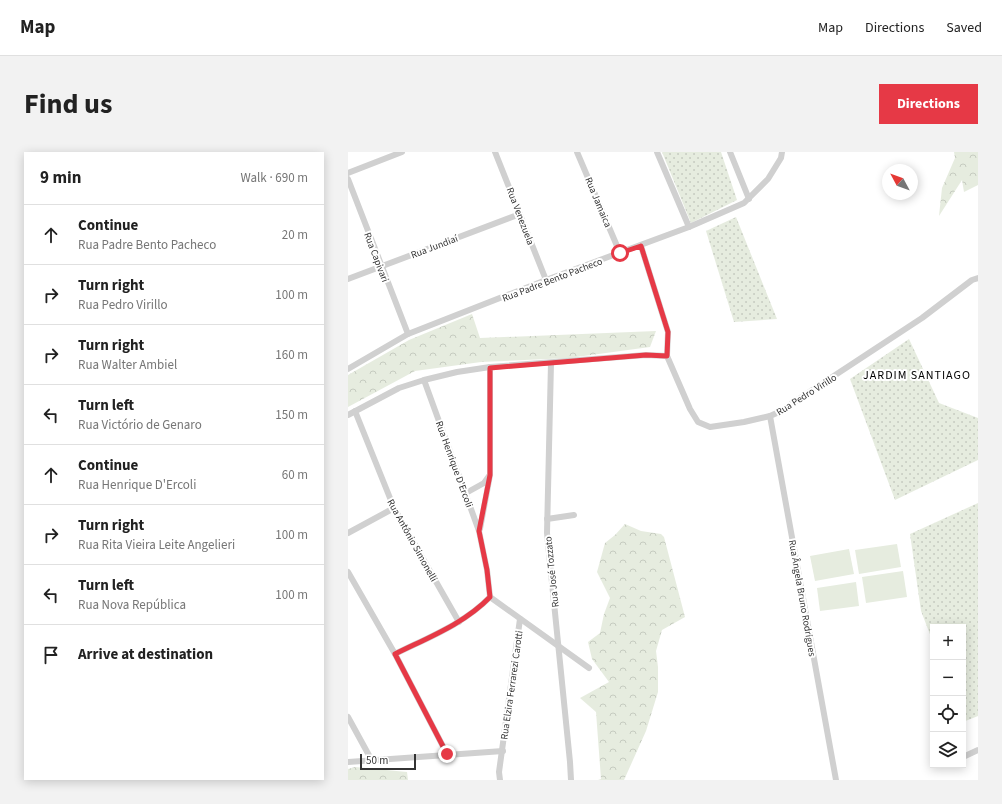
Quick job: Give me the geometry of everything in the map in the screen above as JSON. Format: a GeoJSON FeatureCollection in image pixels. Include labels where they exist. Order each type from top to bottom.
{"type":"FeatureCollection","features":[{"type":"Feature","properties":{"kind":"street"},"geometry":{"type":"LineString","coordinates":[[348,173],[402,152]]}},
{"type":"Feature","properties":{"kind":"street","name":"Rua Venezuela"},"geometry":{"type":"LineString","coordinates":[[495,152],[546,280]]}},
{"type":"Feature","properties":{"kind":"street","name":"Rua Jamaica"},"geometry":{"type":"LineString","coordinates":[[577,152],[620,253]]}},
{"type":"Feature","properties":{"kind":"street"},"geometry":{"type":"LineString","coordinates":[[657,152],[690,227]]}},
{"type":"Feature","properties":{"kind":"street"},"geometry":{"type":"LineString","coordinates":[[730,152],[749,199]]}},
{"type":"Feature","properties":{"kind":"street","name":"Rua Padre Bento Pacheco"},"geometry":{"type":"LineString","coordinates":[[348,370],[408,334],[546,280],[690,227],[744,203],[768,179],[782,152]]}},
{"type":"Feature","properties":{"kind":"street","name":"Rua Capivari"},"geometry":{"type":"LineString","coordinates":[[348,179],[408,334]]}},
{"type":"Feature","properties":{"kind":"street","name":"Rua Jundiaí"},"geometry":{"type":"LineString","coordinates":[[348,279],[520,214]]}},
{"type":"Feature","properties":{"kind":"street","name":"Rua Pedro Virillo"},"geometry":{"type":"LineString","coordinates":[[641,246],[668,332],[667,356],[690,409],[698,422],[710,427],[744,422],[780,412],[922,318],[972,280],[978,278]]}},
{"type":"Feature","properties":{"kind":"street"},"geometry":{"type":"LineString","coordinates":[[348,415],[399,388],[457,372],[646,355],[667,356]]}},
{"type":"Feature","properties":{"kind":"street","name":"Rua José Tozzato"},"geometry":{"type":"LineString","coordinates":[[551,363],[549,498],[547,519],[570,762],[570,780]]}},
{"type":"Feature","properties":{"kind":"street"},"geometry":{"type":"LineString","coordinates":[[479,531],[490,475],[490,368]]}},
{"type":"Feature","properties":{"kind":"street","name":"Rua Henrique D'Ercoli"},"geometry":{"type":"LineString","coordinates":[[424,380],[479,531],[487,570],[490,597]]}},
{"type":"Feature","properties":{"kind":"street","name":"Rua Antônio Simonelli"},"geometry":{"type":"LineString","coordinates":[[355,411],[394,508],[459,622]]}},
{"type":"Feature","properties":{"kind":"street","name":"Rua Ângela Bruno Rodrigues"},"geometry":{"type":"LineString","coordinates":[[770,416],[836,780]]}},
{"type":"Feature","properties":{"kind":"street"},"geometry":{"type":"LineString","coordinates":[[466,493],[484,483],[490,475]]}},
{"type":"Feature","properties":{"kind":"street"},"geometry":{"type":"LineString","coordinates":[[348,533],[394,508]]}},
{"type":"Feature","properties":{"kind":"street"},"geometry":{"type":"LineString","coordinates":[[547,519],[574,515]]}},
{"type":"Feature","properties":{"kind":"street"},"geometry":{"type":"LineString","coordinates":[[348,572],[395,654],[447,754]]}},
{"type":"Feature","properties":{"kind":"street"},"geometry":{"type":"LineString","coordinates":[[395,654],[459,622],[481,606],[490,597],[589,668]]}},
{"type":"Feature","properties":{"kind":"street","name":"Rua Elzira Ferrarezi Carotti"},"geometry":{"type":"LineString","coordinates":[[500,780],[499,772],[520,619]]}},
{"type":"Feature","properties":{"kind":"street"},"geometry":{"type":"LineString","coordinates":[[348,717],[371,759]]}},
{"type":"Feature","properties":{"kind":"street"},"geometry":{"type":"LineString","coordinates":[[966,756],[978,750]]}},
{"type":"Feature","properties":{"kind":"street"},"geometry":{"type":"LineString","coordinates":[[348,762],[371,759],[503,751]]}},
{"type":"Feature","properties":{"kind":"green space"},"geometry":{"type":"Polygon","coordinates":[[[662,152],[721,152],[737,200],[691,223],[662,152]]]}},
{"type":"Feature","properties":{"kind":"green space"},"geometry":{"type":"Polygon","coordinates":[[[954,152],[978,152],[978,185],[964,192],[962,180],[939,216],[942,188],[955,158],[954,152]]]}},
{"type":"Feature","properties":{"kind":"green space"},"geometry":{"type":"Polygon","coordinates":[[[736,217],[777,319],[734,322],[706,231],[736,217]]]}},
{"type":"Feature","properties":{"kind":"green space"},"geometry":{"type":"Polygon","coordinates":[[[472,314],[480,338],[656,331],[650,347],[569,358],[481,362],[415,371],[348,407],[348,375],[409,340],[472,314]]]}},
{"type":"Feature","properties":{"kind":"green space"},"geometry":{"type":"Polygon","coordinates":[[[909,339],[939,403],[978,418],[978,460],[895,500],[850,379],[909,339]]]}},
{"type":"Feature","properties":{"kind":"green space"},"geometry":{"type":"Polygon","coordinates":[[[978,503],[978,716],[966,721],[966,624],[930,624],[930,634],[921,611],[910,534],[978,503]]]}},
{"type":"Feature","properties":{"kind":"green space"},"geometry":{"type":"Polygon","coordinates":[[[625,524],[641,531],[661,534],[664,537],[685,617],[662,630],[656,651],[658,667],[658,692],[646,731],[624,780],[598,780],[601,779],[596,712],[580,698],[609,682],[592,659],[588,642],[600,633],[604,614],[610,598],[597,572],[605,543],[625,524]]]}},
{"type":"Feature","properties":{"kind":"green space"},"geometry":{"type":"Polygon","coordinates":[[[897,544],[901,567],[859,574],[855,550],[897,544]]]}},
{"type":"Feature","properties":{"kind":"green space"},"geometry":{"type":"Polygon","coordinates":[[[849,549],[854,574],[815,581],[810,556],[849,549]]]}},
{"type":"Feature","properties":{"kind":"green space"},"geometry":{"type":"Polygon","coordinates":[[[903,571],[907,597],[866,603],[862,577],[903,571]]]}},
{"type":"Feature","properties":{"kind":"green space"},"geometry":{"type":"Polygon","coordinates":[[[856,582],[859,606],[820,611],[817,588],[856,582]]]}},
{"type":"Feature","properties":{"kind":"green space"},"geometry":{"type":"Polygon","coordinates":[[[355,767],[407,772],[408,780],[348,780],[348,769],[355,767]]]}},
{"type":"Feature","properties":{"kind":"district","name":"JARDIM SANTIAGO"},"geometry":{"type":"Point","coordinates":[917,375]}},
{"type":"Feature","properties":{"kind":"route"},"geometry":{"type":"LineString","coordinates":[[447,754],[395,654],[459,622],[481,606],[490,597],[487,570],[479,531],[490,475],[490,368],[646,355],[667,356],[668,332],[641,246],[620,253]]}}]}
